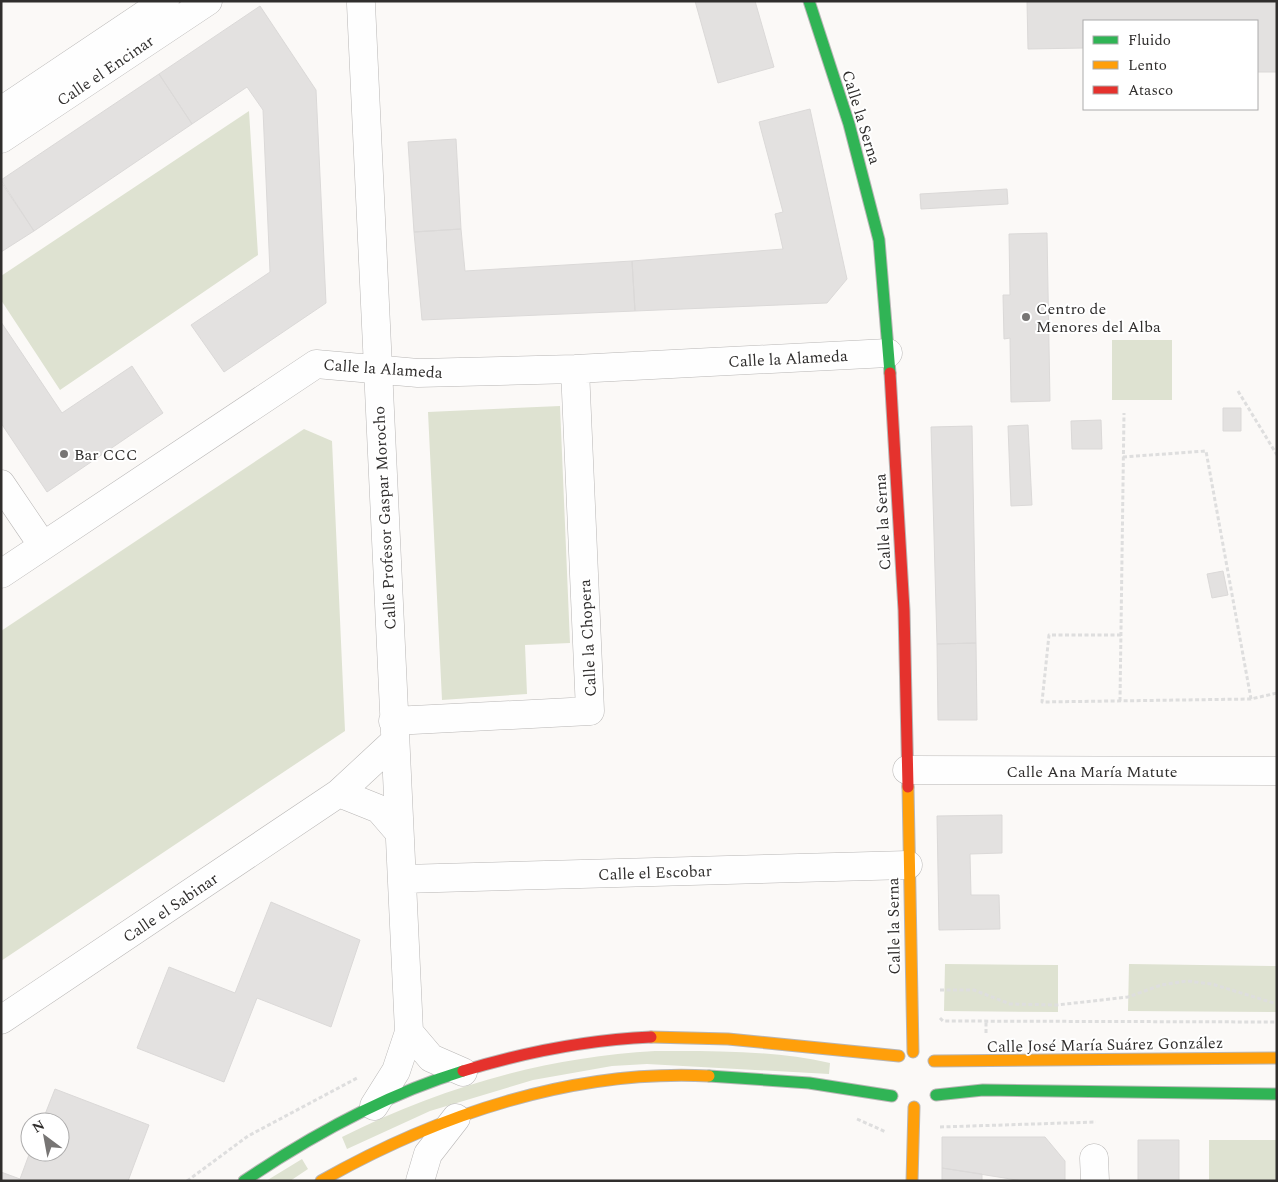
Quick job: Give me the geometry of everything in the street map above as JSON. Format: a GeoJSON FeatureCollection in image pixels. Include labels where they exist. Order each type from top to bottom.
{"type":"FeatureCollection","features":[{"type":"Feature","properties":{"kind":"main road","name":"Calle la Serna"},"geometry":{"type":"LineString","coordinates":[[809,1],[849,124],[879,240],[903,601],[913,1052]]}},
{"type":"Feature","properties":{"kind":"main road"},"geometry":{"type":"LineString","coordinates":[[244,1181],[310,1138],[374,1106],[463,1072],[527,1052],[602,1040],[669,1036],[765,1040],[899,1056],[913,1052],[920,1053],[934,1061],[941,1078],[910,1100]]}},
{"type":"Feature","properties":{"kind":"main road"},"geometry":{"type":"LineString","coordinates":[[889,1069],[899,1056]]}},
{"type":"Feature","properties":{"kind":"main road","name":"Calle José María Suárez González"},"geometry":{"type":"LineString","coordinates":[[934,1061],[1277,1058]]}},
{"type":"Feature","properties":{"kind":"main road"},"geometry":{"type":"LineString","coordinates":[[321,1181],[390,1145],[456,1118],[537,1093],[611,1080],[667,1075],[763,1079],[859,1089],[910,1100],[983,1090],[1277,1094]]}},
{"type":"Feature","properties":{"kind":"main road"},"geometry":{"type":"LineString","coordinates":[[910,1100],[912,1181]]}},
{"type":"Feature","properties":{"kind":"street","name":"Calle el Encinar"},"geometry":{"type":"LineString","coordinates":[[1,111],[165,1]]}},
{"type":"Feature","properties":{"kind":"street","name":"Calle el Encinar"},"geometry":{"type":"LineString","coordinates":[[1,139],[208,1]]}},
{"type":"Feature","properties":{"kind":"street","name":"Calle Profesor Gaspar Morocho"},"geometry":{"type":"LineString","coordinates":[[358,2],[398,831],[403,879],[408,1032],[396,1071],[374,1106]]}},
{"type":"Feature","properties":{"kind":"street","name":"Calle la Alameda"},"geometry":{"type":"LineString","coordinates":[[1,574],[316,364],[418,373],[575,369],[888,353]]}},
{"type":"Feature","properties":{"kind":"street","name":"Calle la Chopera"},"geometry":{"type":"LineString","coordinates":[[394,732],[590,711],[575,369]]}},
{"type":"Feature","properties":{"kind":"street"},"geometry":{"type":"LineString","coordinates":[[1,484],[43,546]]}},
{"type":"Feature","properties":{"kind":"street","name":"Calle el Sabinar"},"geometry":{"type":"LineString","coordinates":[[1,1020],[339,793],[394,732]]}},
{"type":"Feature","properties":{"kind":"street","name":"Calle Ana María Matute"},"geometry":{"type":"LineString","coordinates":[[907,770],[1277,771]]}},
{"type":"Feature","properties":{"kind":"street"},"geometry":{"type":"LineString","coordinates":[[339,793],[379,809],[398,831]]}},
{"type":"Feature","properties":{"kind":"street","name":"Calle el Escobar"},"geometry":{"type":"LineString","coordinates":[[403,879],[908,865]]}},
{"type":"Feature","properties":{"kind":"street"},"geometry":{"type":"LineString","coordinates":[[408,1032],[431,1058],[463,1072]]}},
{"type":"Feature","properties":{"kind":"street"},"geometry":{"type":"LineString","coordinates":[[420,1181],[428,1154],[456,1118]]}},
{"type":"Feature","properties":{"kind":"path"},"geometry":{"type":"LineString","coordinates":[[1238,391],[1277,455]]}},
{"type":"Feature","properties":{"kind":"path"},"geometry":{"type":"LineString","coordinates":[[1120,701],[1124,413]]}},
{"type":"Feature","properties":{"kind":"path"},"geometry":{"type":"LineString","coordinates":[[1123,457],[1206,451],[1251,699]]}},
{"type":"Feature","properties":{"kind":"path"},"geometry":{"type":"LineString","coordinates":[[1121,635],[1049,635],[1042,702],[1251,699],[1277,693]]}},
{"type":"Feature","properties":{"kind":"path"},"geometry":{"type":"LineString","coordinates":[[936,990],[974,990],[1010,1004],[1058,1005],[1128,997],[1161,985],[1187,982],[1212,984],[1277,1004]]}},
{"type":"Feature","properties":{"kind":"path"},"geometry":{"type":"LineString","coordinates":[[937,1014],[943,1021],[1277,1022]]}},
{"type":"Feature","properties":{"kind":"path"},"geometry":{"type":"LineString","coordinates":[[187,1181],[248,1136],[360,1076]]}},
{"type":"Feature","properties":{"kind":"path"},"geometry":{"type":"LineString","coordinates":[[850,1117],[890,1134]]}},
{"type":"Feature","properties":{"kind":"path"},"geometry":{"type":"LineString","coordinates":[[935,1127],[982,1127],[982,1124]]}},
{"type":"Feature","properties":{"kind":"green space"},"geometry":{"type":"Polygon","coordinates":[[[249,111],[258,255],[60,390],[1,300],[1,276],[249,111]]]}},
{"type":"Feature","properties":{"kind":"green space"},"geometry":{"type":"Polygon","coordinates":[[[1112,340],[1172,340],[1172,400],[1112,400],[1112,340]]]}},
{"type":"Feature","properties":{"kind":"green space"},"geometry":{"type":"Polygon","coordinates":[[[560,406],[570,643],[525,645],[527,694],[442,700],[428,412],[560,406]]]}},
{"type":"Feature","properties":{"kind":"green space"},"geometry":{"type":"Polygon","coordinates":[[[304,429],[332,441],[345,731],[1,961],[1,631],[304,429]]]}},
{"type":"Feature","properties":{"kind":"green space"},"geometry":{"type":"Polygon","coordinates":[[[945,964],[1058,965],[1058,1012],[944,1011],[945,964]]]}},
{"type":"Feature","properties":{"kind":"green space"},"geometry":{"type":"Polygon","coordinates":[[[1129,964],[1277,966],[1277,1012],[1128,1011],[1129,964]]]}},
{"type":"Feature","properties":{"kind":"green space"},"geometry":{"type":"Polygon","coordinates":[[[655,1051],[765,1053],[830,1063],[829,1074],[647,1064],[612,1066],[533,1080],[430,1111],[347,1149],[342,1137],[416,1104],[494,1078],[573,1060],[655,1051]]]}},
{"type":"Feature","properties":{"kind":"green space"},"geometry":{"type":"Polygon","coordinates":[[[1209,1140],[1277,1140],[1277,1181],[1209,1181],[1209,1140]]]}},
{"type":"Feature","properties":{"kind":"green space"},"geometry":{"type":"Polygon","coordinates":[[[302,1159],[308,1169],[290,1181],[266,1181],[302,1159]]]}},
{"type":"Feature","properties":{"kind":"building"},"geometry":{"type":"Polygon","coordinates":[[[695,1],[755,1],[774,67],[718,83],[695,1]]]}},
{"type":"Feature","properties":{"kind":"building"},"geometry":{"type":"Polygon","coordinates":[[[1027,1],[1277,1],[1277,72],[1258,72],[1258,20],[1083,20],[1083,48],[1028,49],[1027,1]]]}},
{"type":"Feature","properties":{"kind":"building"},"geometry":{"type":"Polygon","coordinates":[[[260,6],[316,90],[326,303],[224,372],[191,325],[270,272],[263,110],[247,87],[192,124],[159,74],[260,6]]]}},
{"type":"Feature","properties":{"kind":"building"},"geometry":{"type":"Polygon","coordinates":[[[159,74],[192,124],[34,231],[1,180],[159,74]]]}},
{"type":"Feature","properties":{"kind":"building"},"geometry":{"type":"Polygon","coordinates":[[[810,109],[847,279],[827,303],[635,311],[632,261],[783,249],[775,214],[783,212],[759,122],[810,109]]]}},
{"type":"Feature","properties":{"kind":"building"},"geometry":{"type":"Polygon","coordinates":[[[456,139],[461,229],[414,232],[408,142],[456,139]]]}},
{"type":"Feature","properties":{"kind":"building"},"geometry":{"type":"Polygon","coordinates":[[[1,182],[34,231],[1,252],[1,182]]]}},
{"type":"Feature","properties":{"kind":"building"},"geometry":{"type":"Polygon","coordinates":[[[1007,189],[1008,204],[921,209],[920,194],[1007,189]]]}},
{"type":"Feature","properties":{"kind":"building"},"geometry":{"type":"Polygon","coordinates":[[[461,229],[465,271],[632,261],[635,311],[422,320],[414,232],[461,229]]]}},
{"type":"Feature","properties":{"kind":"building","name":"Centro de Menores del Alba"},"geometry":{"type":"Polygon","coordinates":[[[1047,233],[1050,401],[1011,402],[1010,338],[1004,339],[1003,295],[1010,295],[1009,234],[1047,233]]]}},
{"type":"Feature","properties":{"kind":"building"},"geometry":{"type":"Polygon","coordinates":[[[1,322],[62,413],[132,366],[163,413],[47,492],[1,423],[1,322]]]}},
{"type":"Feature","properties":{"kind":"building"},"geometry":{"type":"Polygon","coordinates":[[[1223,408],[1241,408],[1241,431],[1223,431],[1223,408]]]}},
{"type":"Feature","properties":{"kind":"building"},"geometry":{"type":"Polygon","coordinates":[[[1101,420],[1102,449],[1072,449],[1071,421],[1101,420]]]}},
{"type":"Feature","properties":{"kind":"building"},"geometry":{"type":"Polygon","coordinates":[[[1028,425],[1032,505],[1011,506],[1008,426],[1028,425]]]}},
{"type":"Feature","properties":{"kind":"building"},"geometry":{"type":"Polygon","coordinates":[[[972,426],[976,643],[937,644],[931,427],[972,426]]]}},
{"type":"Feature","properties":{"kind":"building"},"geometry":{"type":"Polygon","coordinates":[[[1223,571],[1228,595],[1212,598],[1207,574],[1223,571]]]}},
{"type":"Feature","properties":{"kind":"building"},"geometry":{"type":"Polygon","coordinates":[[[976,643],[977,720],[938,720],[937,644],[976,643]]]}},
{"type":"Feature","properties":{"kind":"building"},"geometry":{"type":"Polygon","coordinates":[[[1002,815],[1002,853],[970,854],[971,895],[999,895],[1000,929],[939,930],[937,816],[1002,815]]]}},
{"type":"Feature","properties":{"kind":"building"},"geometry":{"type":"Polygon","coordinates":[[[271,902],[360,940],[331,1027],[257,998],[224,1082],[137,1048],[169,967],[235,993],[271,902]]]}},
{"type":"Feature","properties":{"kind":"building"},"geometry":{"type":"Polygon","coordinates":[[[55,1089],[149,1125],[128,1181],[1,1181],[1,1172],[20,1179],[26,1162],[70,1162],[70,1112],[46,1112],[55,1089]]]}},
{"type":"Feature","properties":{"kind":"building"},"geometry":{"type":"Polygon","coordinates":[[[942,1137],[1045,1137],[1065,1161],[1065,1181],[1023,1181],[942,1168],[942,1137]]]}},
{"type":"Feature","properties":{"kind":"building"},"geometry":{"type":"Polygon","coordinates":[[[1138,1140],[1179,1140],[1179,1181],[1138,1181],[1138,1140]]]}},
{"type":"Feature","properties":{"kind":"building"},"geometry":{"type":"Polygon","coordinates":[[[942,1168],[982,1174],[982,1181],[942,1181],[942,1168]]]}},
{"type":"Feature","properties":{"kind":"traffic: fast"},"geometry":{"type":"LineString","coordinates":[[809,1],[849,124],[879,240],[890,373]]}},
{"type":"Feature","properties":{"kind":"traffic: fast"},"geometry":{"type":"LineString","coordinates":[[244,1181],[322,1132],[349,1118],[405,1092],[463,1071]]}},
{"type":"Feature","properties":{"kind":"traffic: fast"},"geometry":{"type":"LineString","coordinates":[[709,1076],[809,1083],[892,1096]]}},
{"type":"Feature","properties":{"kind":"traffic: fast"},"geometry":{"type":"LineString","coordinates":[[936,1095],[983,1090],[1277,1094]]}},
{"type":"Feature","properties":{"kind":"traffic: slow"},"geometry":{"type":"LineString","coordinates":[[908,787],[913,1052]]}},
{"type":"Feature","properties":{"kind":"traffic: slow"},"geometry":{"type":"LineString","coordinates":[[651,1037],[728,1039],[899,1056]]}},
{"type":"Feature","properties":{"kind":"traffic: slow"},"geometry":{"type":"LineString","coordinates":[[934,1061],[1277,1058]]}},
{"type":"Feature","properties":{"kind":"traffic: slow"},"geometry":{"type":"LineString","coordinates":[[321,1181],[365,1157],[411,1136],[459,1117],[508,1101],[557,1089],[607,1080],[658,1076],[709,1076]]}},
{"type":"Feature","properties":{"kind":"traffic: slow"},"geometry":{"type":"LineString","coordinates":[[912,1181],[914,1107]]}},
{"type":"Feature","properties":{"kind":"traffic: jam"},"geometry":{"type":"LineString","coordinates":[[890,373],[904,610],[908,787]]}},
{"type":"Feature","properties":{"kind":"traffic: jam"},"geometry":{"type":"LineString","coordinates":[[463,1071],[509,1058],[556,1048],[603,1041],[651,1037]]}},
{"type":"Feature","properties":{"kind":"place","name":"Centro de Menores del Alba"},"geometry":{"type":"Point","coordinates":[1026,317]}},
{"type":"Feature","properties":{"kind":"place","name":"Bar CCC"},"geometry":{"type":"Point","coordinates":[64,454]}}]}
